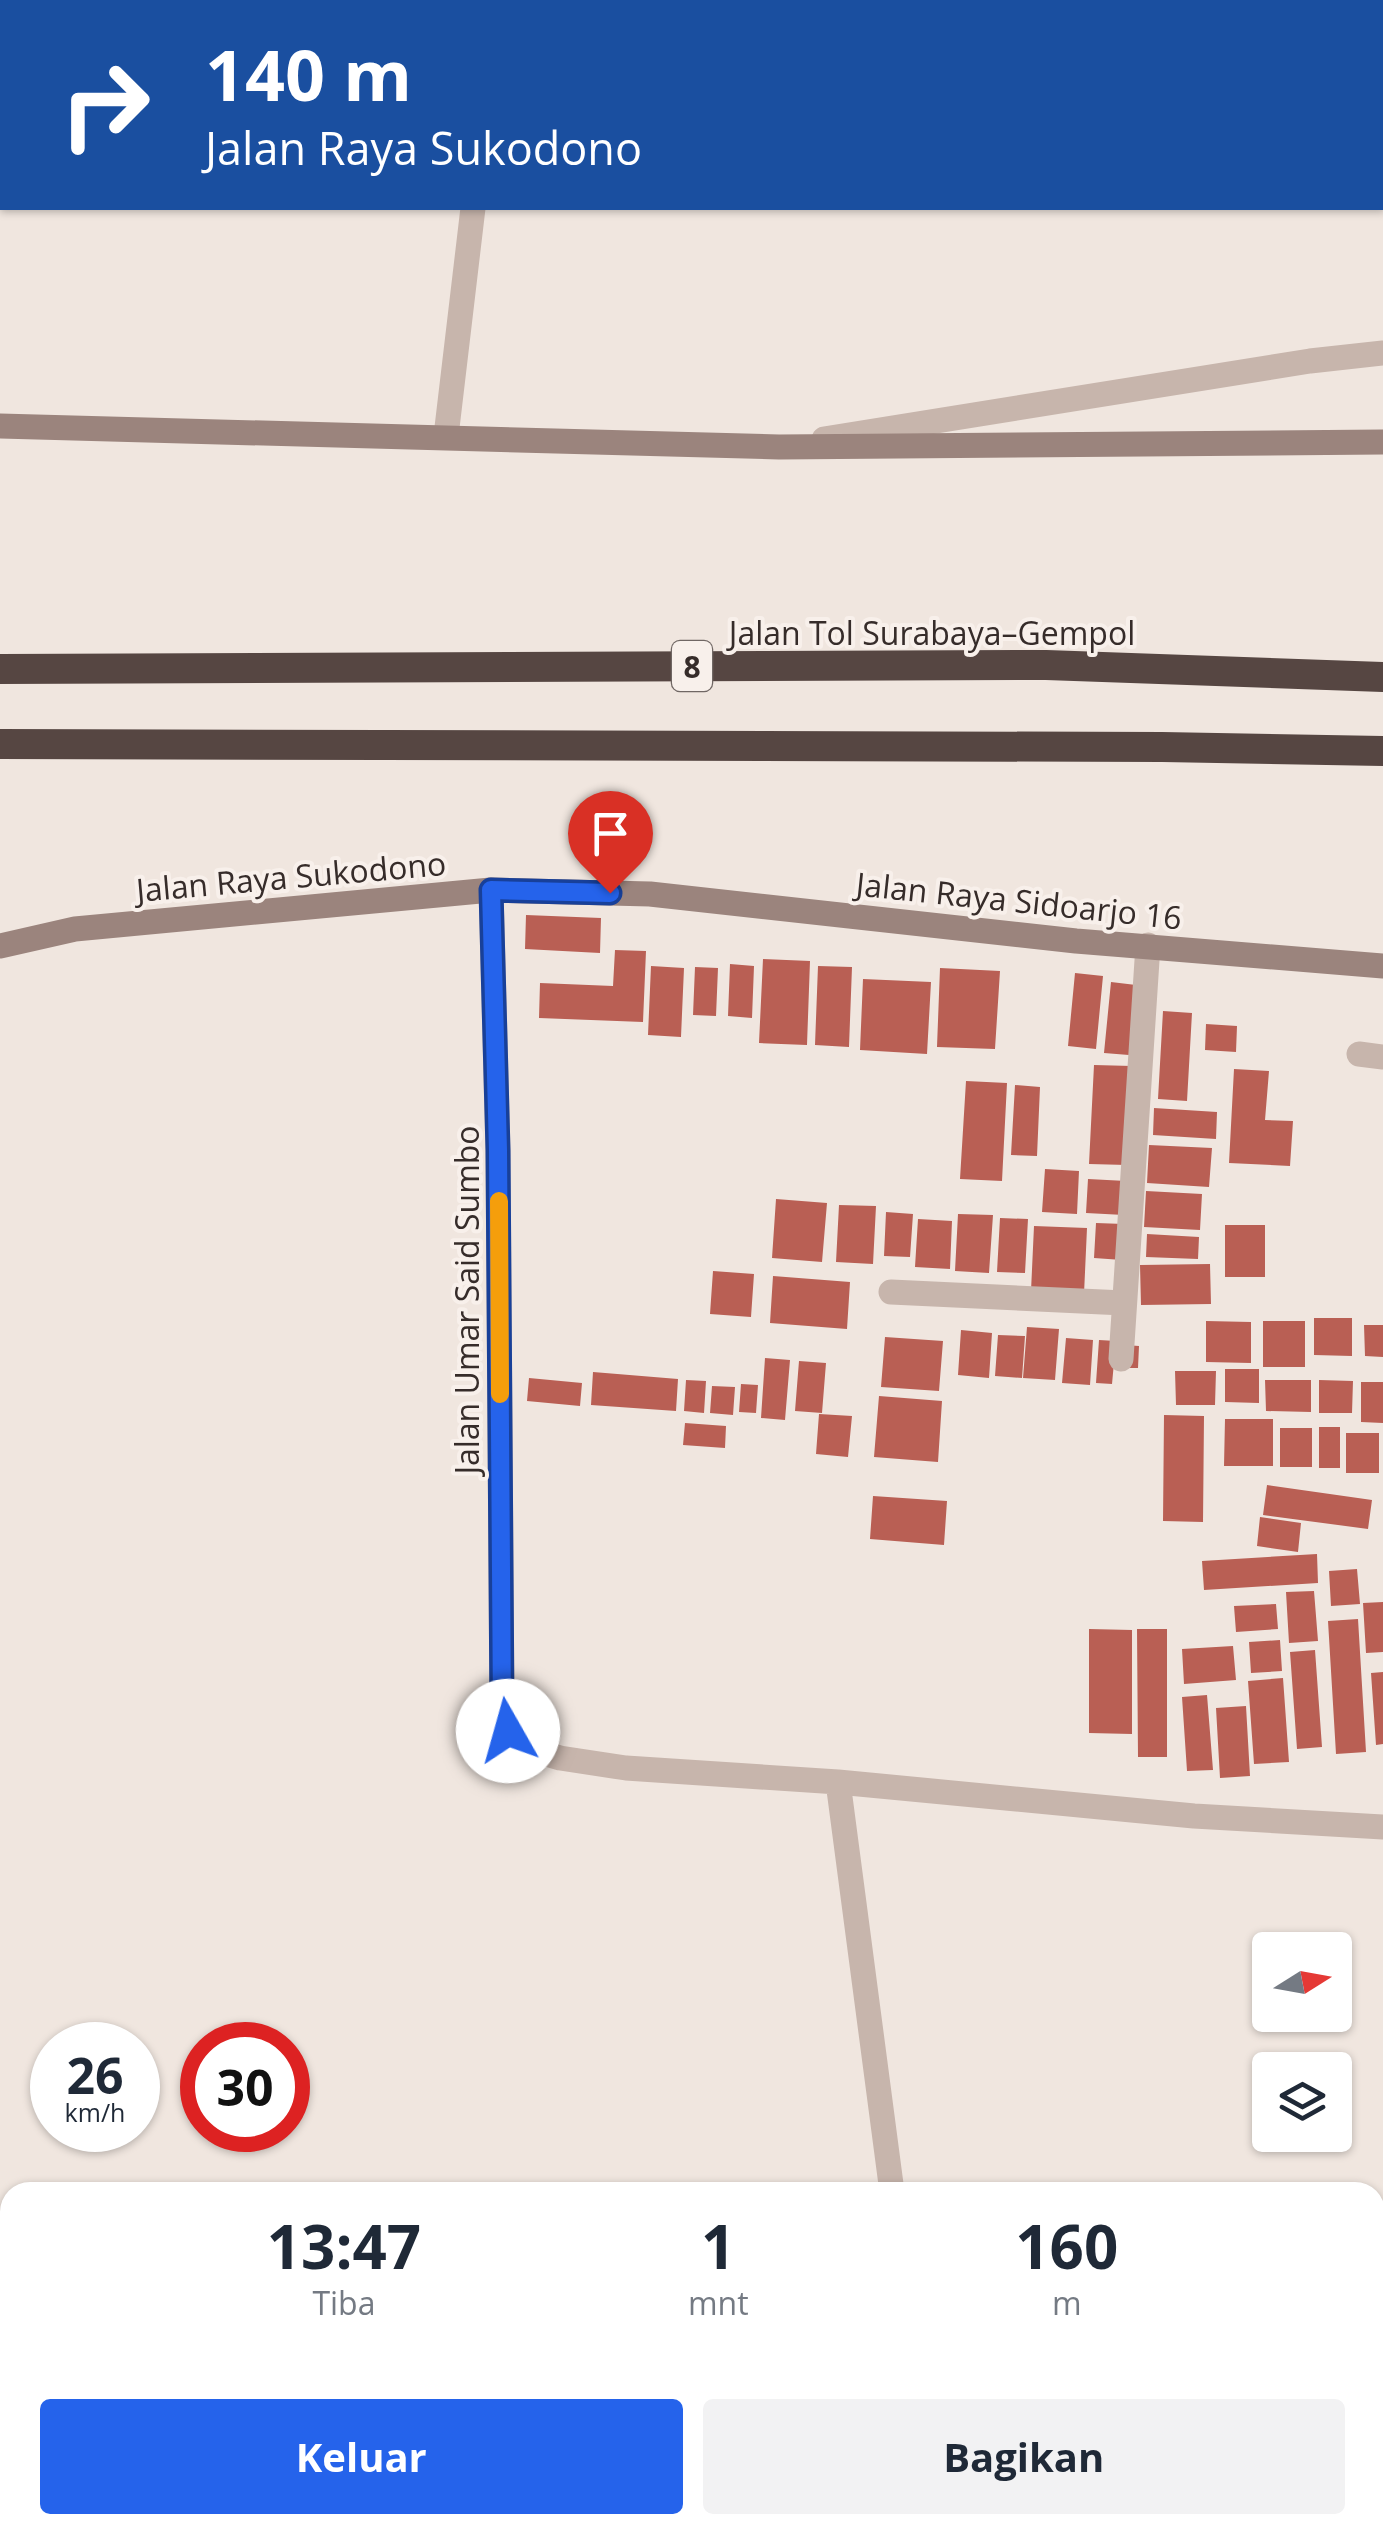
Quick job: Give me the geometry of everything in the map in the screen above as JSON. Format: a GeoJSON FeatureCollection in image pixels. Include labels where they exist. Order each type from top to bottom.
{"type":"FeatureCollection","features":[{"type":"Feature","properties":{"kind":"highway","name":"Jalan Tol Surabaya–Gempol"},"geometry":{"type":"LineString","coordinates":[[0,669],[1046,665],[1383,677]]}},
{"type":"Feature","properties":{"kind":"highway"},"geometry":{"type":"LineString","coordinates":[[0,744],[1383,751]]}},
{"type":"Feature","properties":{"kind":"main road"},"geometry":{"type":"LineString","coordinates":[[0,426],[780,446],[1383,442]]}},
{"type":"Feature","properties":{"kind":"main road","name":"Jalan Raya Sukodono"},"geometry":{"type":"LineString","coordinates":[[0,946],[75,929],[491,890],[650,894]]}},
{"type":"Feature","properties":{"kind":"main road","name":"Jalan Raya Sidoarjo 16"},"geometry":{"type":"LineString","coordinates":[[650,894],[1076,942],[1383,966]]}},
{"type":"Feature","properties":{"kind":"street"},"geometry":{"type":"LineString","coordinates":[[446,436],[473,210]]}},
{"type":"Feature","properties":{"kind":"street"},"geometry":{"type":"LineString","coordinates":[[780,446],[1290,364],[1383,353]]}},
{"type":"Feature","properties":{"kind":"street","name":"Jalan Umar Said Sumbo"},"geometry":{"type":"LineString","coordinates":[[491,890],[498,1150],[502,1710],[508,1731],[519,1746],[560,1758],[626,1768],[838,1782]]}},
{"type":"Feature","properties":{"kind":"street"},"geometry":{"type":"LineString","coordinates":[[1121,1359],[1148,946]]}},
{"type":"Feature","properties":{"kind":"street"},"geometry":{"type":"LineString","coordinates":[[891,1292],[1124,1303]]}},
{"type":"Feature","properties":{"kind":"street"},"geometry":{"type":"LineString","coordinates":[[891,2182],[838,1782],[1194,1816],[1383,1828]]}},
{"type":"Feature","properties":{"kind":"building"},"geometry":{"type":"Polygon","coordinates":[[[526,915],[601,918],[600,953],[525,949],[526,915]]]}},
{"type":"Feature","properties":{"kind":"building"},"geometry":{"type":"Polygon","coordinates":[[[615,950],[646,951],[643,1022],[539,1018],[540,983],[613,986],[615,950]]]}},
{"type":"Feature","properties":{"kind":"building"},"geometry":{"type":"Polygon","coordinates":[[[763,959],[810,961],[807,1045],[759,1043],[763,959]]]}},
{"type":"Feature","properties":{"kind":"building"},"geometry":{"type":"Polygon","coordinates":[[[730,964],[754,966],[752,1018],[728,1016],[730,964]]]}},
{"type":"Feature","properties":{"kind":"building"},"geometry":{"type":"Polygon","coordinates":[[[651,966],[684,968],[681,1037],[648,1035],[651,966]]]}},
{"type":"Feature","properties":{"kind":"building"},"geometry":{"type":"Polygon","coordinates":[[[818,966],[852,967],[849,1047],[815,1045],[818,966]]]}},
{"type":"Feature","properties":{"kind":"building"},"geometry":{"type":"Polygon","coordinates":[[[695,967],[718,968],[716,1016],[693,1015],[695,967]]]}},
{"type":"Feature","properties":{"kind":"building"},"geometry":{"type":"Polygon","coordinates":[[[940,968],[1000,971],[995,1049],[937,1047],[940,968]]]}},
{"type":"Feature","properties":{"kind":"building"},"geometry":{"type":"Polygon","coordinates":[[[1075,973],[1103,976],[1096,1049],[1068,1046],[1075,973]]]}},
{"type":"Feature","properties":{"kind":"building"},"geometry":{"type":"Polygon","coordinates":[[[863,979],[931,982],[927,1054],[860,1050],[863,979]]]}},
{"type":"Feature","properties":{"kind":"building"},"geometry":{"type":"Polygon","coordinates":[[[1111,982],[1136,985],[1129,1055],[1104,1053],[1111,982]]]}},
{"type":"Feature","properties":{"kind":"building"},"geometry":{"type":"Polygon","coordinates":[[[1163,1011],[1192,1013],[1187,1101],[1158,1099],[1163,1011]]]}},
{"type":"Feature","properties":{"kind":"building"},"geometry":{"type":"Polygon","coordinates":[[[1206,1024],[1237,1026],[1236,1052],[1205,1050],[1206,1024]]]}},
{"type":"Feature","properties":{"kind":"building"},"geometry":{"type":"Polygon","coordinates":[[[1094,1065],[1132,1066],[1127,1165],[1089,1164],[1094,1065]]]}},
{"type":"Feature","properties":{"kind":"building"},"geometry":{"type":"Polygon","coordinates":[[[1234,1069],[1269,1071],[1265,1120],[1293,1121],[1290,1166],[1229,1163],[1234,1069]]]}},
{"type":"Feature","properties":{"kind":"building"},"geometry":{"type":"Polygon","coordinates":[[[966,1081],[1007,1083],[1002,1181],[960,1179],[966,1081]]]}},
{"type":"Feature","properties":{"kind":"building"},"geometry":{"type":"Polygon","coordinates":[[[1015,1085],[1040,1087],[1037,1156],[1011,1155],[1015,1085]]]}},
{"type":"Feature","properties":{"kind":"building"},"geometry":{"type":"Polygon","coordinates":[[[1154,1108],[1217,1112],[1216,1139],[1153,1135],[1154,1108]]]}},
{"type":"Feature","properties":{"kind":"building"},"geometry":{"type":"Polygon","coordinates":[[[1149,1145],[1212,1148],[1209,1187],[1147,1183],[1149,1145]]]}},
{"type":"Feature","properties":{"kind":"building"},"geometry":{"type":"Polygon","coordinates":[[[1045,1169],[1079,1171],[1077,1214],[1042,1212],[1045,1169]]]}},
{"type":"Feature","properties":{"kind":"building"},"geometry":{"type":"Polygon","coordinates":[[[1088,1179],[1126,1181],[1124,1215],[1086,1213],[1088,1179]]]}},
{"type":"Feature","properties":{"kind":"building"},"geometry":{"type":"Polygon","coordinates":[[[1146,1191],[1202,1194],[1200,1230],[1144,1227],[1146,1191]]]}},
{"type":"Feature","properties":{"kind":"building"},"geometry":{"type":"Polygon","coordinates":[[[776,1199],[827,1203],[822,1262],[772,1258],[776,1199]]]}},
{"type":"Feature","properties":{"kind":"building"},"geometry":{"type":"Polygon","coordinates":[[[839,1205],[876,1206],[873,1264],[836,1262],[839,1205]]]}},
{"type":"Feature","properties":{"kind":"building"},"geometry":{"type":"Polygon","coordinates":[[[886,1212],[913,1214],[910,1257],[884,1256],[886,1212]]]}},
{"type":"Feature","properties":{"kind":"building"},"geometry":{"type":"Polygon","coordinates":[[[958,1214],[993,1215],[989,1273],[955,1271],[958,1214]]]}},
{"type":"Feature","properties":{"kind":"building"},"geometry":{"type":"Polygon","coordinates":[[[1000,1218],[1028,1219],[1025,1273],[997,1272],[1000,1218]]]}},
{"type":"Feature","properties":{"kind":"building"},"geometry":{"type":"Polygon","coordinates":[[[918,1219],[952,1221],[950,1269],[915,1267],[918,1219]]]}},
{"type":"Feature","properties":{"kind":"building"},"geometry":{"type":"Polygon","coordinates":[[[1096,1223],[1124,1224],[1122,1260],[1094,1258],[1096,1223]]]}},
{"type":"Feature","properties":{"kind":"building"},"geometry":{"type":"Polygon","coordinates":[[[1225,1225],[1265,1225],[1265,1277],[1225,1277],[1225,1225]]]}},
{"type":"Feature","properties":{"kind":"building"},"geometry":{"type":"Polygon","coordinates":[[[1034,1226],[1087,1228],[1084,1294],[1031,1291],[1034,1226]]]}},
{"type":"Feature","properties":{"kind":"building"},"geometry":{"type":"Polygon","coordinates":[[[1147,1234],[1199,1237],[1198,1259],[1146,1257],[1147,1234]]]}},
{"type":"Feature","properties":{"kind":"building"},"geometry":{"type":"Polygon","coordinates":[[[1210,1264],[1211,1304],[1141,1305],[1140,1265],[1210,1264]]]}},
{"type":"Feature","properties":{"kind":"building"},"geometry":{"type":"Polygon","coordinates":[[[713,1271],[754,1274],[751,1317],[710,1314],[713,1271]]]}},
{"type":"Feature","properties":{"kind":"building"},"geometry":{"type":"Polygon","coordinates":[[[773,1276],[850,1282],[847,1329],[770,1323],[773,1276]]]}},
{"type":"Feature","properties":{"kind":"building"},"geometry":{"type":"Polygon","coordinates":[[[1314,1318],[1352,1318],[1352,1356],[1314,1355],[1314,1318]]]}},
{"type":"Feature","properties":{"kind":"building"},"geometry":{"type":"Polygon","coordinates":[[[1206,1321],[1251,1322],[1251,1363],[1206,1362],[1206,1321]]]}},
{"type":"Feature","properties":{"kind":"building"},"geometry":{"type":"Polygon","coordinates":[[[1263,1321],[1305,1321],[1305,1367],[1263,1367],[1263,1321]]]}},
{"type":"Feature","properties":{"kind":"building"},"geometry":{"type":"Polygon","coordinates":[[[1364,1325],[1383,1325],[1383,1357],[1365,1356],[1364,1325]]]}},
{"type":"Feature","properties":{"kind":"building"},"geometry":{"type":"Polygon","coordinates":[[[1027,1327],[1059,1329],[1055,1380],[1023,1378],[1027,1327]]]}},
{"type":"Feature","properties":{"kind":"building"},"geometry":{"type":"Polygon","coordinates":[[[961,1330],[992,1333],[989,1378],[958,1375],[961,1330]]]}},
{"type":"Feature","properties":{"kind":"building"},"geometry":{"type":"Polygon","coordinates":[[[998,1335],[1025,1336],[1022,1378],[995,1376],[998,1335]]]}},
{"type":"Feature","properties":{"kind":"building"},"geometry":{"type":"Polygon","coordinates":[[[885,1337],[943,1341],[939,1391],[881,1387],[885,1337]]]}},
{"type":"Feature","properties":{"kind":"building"},"geometry":{"type":"Polygon","coordinates":[[[1066,1338],[1093,1340],[1090,1385],[1062,1383],[1066,1338]]]}},
{"type":"Feature","properties":{"kind":"building"},"geometry":{"type":"Polygon","coordinates":[[[1099,1340],[1116,1341],[1112,1384],[1096,1383],[1099,1340]]]}},
{"type":"Feature","properties":{"kind":"building"},"geometry":{"type":"Polygon","coordinates":[[[1125,1345],[1139,1346],[1138,1368],[1124,1368],[1125,1345]]]}},
{"type":"Feature","properties":{"kind":"building"},"geometry":{"type":"Polygon","coordinates":[[[765,1358],[790,1360],[785,1420],[761,1418],[765,1358]]]}},
{"type":"Feature","properties":{"kind":"building"},"geometry":{"type":"Polygon","coordinates":[[[799,1361],[826,1363],[822,1413],[795,1411],[799,1361]]]}},
{"type":"Feature","properties":{"kind":"building"},"geometry":{"type":"Polygon","coordinates":[[[1225,1369],[1259,1369],[1259,1403],[1225,1402],[1225,1369]]]}},
{"type":"Feature","properties":{"kind":"building"},"geometry":{"type":"Polygon","coordinates":[[[1175,1371],[1216,1371],[1215,1405],[1176,1405],[1175,1371]]]}},
{"type":"Feature","properties":{"kind":"building"},"geometry":{"type":"Polygon","coordinates":[[[593,1372],[678,1379],[676,1411],[591,1405],[593,1372]]]}},
{"type":"Feature","properties":{"kind":"building"},"geometry":{"type":"Polygon","coordinates":[[[529,1378],[582,1383],[580,1406],[527,1401],[529,1378]]]}},
{"type":"Feature","properties":{"kind":"building"},"geometry":{"type":"Polygon","coordinates":[[[686,1380],[706,1381],[704,1413],[684,1411],[686,1380]]]}},
{"type":"Feature","properties":{"kind":"building"},"geometry":{"type":"Polygon","coordinates":[[[1265,1380],[1311,1380],[1311,1412],[1266,1411],[1265,1380]]]}},
{"type":"Feature","properties":{"kind":"building"},"geometry":{"type":"Polygon","coordinates":[[[1319,1380],[1353,1381],[1352,1413],[1319,1413],[1319,1380]]]}},
{"type":"Feature","properties":{"kind":"building"},"geometry":{"type":"Polygon","coordinates":[[[1361,1382],[1383,1382],[1383,1423],[1361,1422],[1361,1382]]]}},
{"type":"Feature","properties":{"kind":"building"},"geometry":{"type":"Polygon","coordinates":[[[741,1384],[758,1385],[756,1413],[739,1412],[741,1384]]]}},
{"type":"Feature","properties":{"kind":"building"},"geometry":{"type":"Polygon","coordinates":[[[712,1386],[735,1387],[733,1415],[710,1413],[712,1386]]]}},
{"type":"Feature","properties":{"kind":"building"},"geometry":{"type":"Polygon","coordinates":[[[879,1396],[942,1401],[938,1462],[874,1457],[879,1396]]]}},
{"type":"Feature","properties":{"kind":"building"},"geometry":{"type":"Polygon","coordinates":[[[819,1414],[852,1416],[848,1457],[816,1454],[819,1414]]]}},
{"type":"Feature","properties":{"kind":"building"},"geometry":{"type":"Polygon","coordinates":[[[1164,1415],[1204,1416],[1203,1522],[1163,1521],[1164,1415]]]}},
{"type":"Feature","properties":{"kind":"building"},"geometry":{"type":"Polygon","coordinates":[[[1225,1419],[1273,1419],[1273,1466],[1224,1466],[1225,1419]]]}},
{"type":"Feature","properties":{"kind":"building"},"geometry":{"type":"Polygon","coordinates":[[[685,1423],[726,1426],[725,1448],[683,1445],[685,1423]]]}},
{"type":"Feature","properties":{"kind":"building"},"geometry":{"type":"Polygon","coordinates":[[[1319,1427],[1340,1427],[1340,1468],[1319,1468],[1319,1427]]]}},
{"type":"Feature","properties":{"kind":"building"},"geometry":{"type":"Polygon","coordinates":[[[1280,1428],[1312,1428],[1312,1467],[1280,1467],[1280,1428]]]}},
{"type":"Feature","properties":{"kind":"building"},"geometry":{"type":"Polygon","coordinates":[[[1346,1433],[1379,1433],[1379,1473],[1346,1473],[1346,1433]]]}},
{"type":"Feature","properties":{"kind":"building"},"geometry":{"type":"Polygon","coordinates":[[[1267,1485],[1372,1500],[1368,1529],[1263,1515],[1267,1485]]]}},
{"type":"Feature","properties":{"kind":"building"},"geometry":{"type":"Polygon","coordinates":[[[873,1496],[947,1501],[944,1545],[870,1539],[873,1496]]]}},
{"type":"Feature","properties":{"kind":"building"},"geometry":{"type":"Polygon","coordinates":[[[1260,1517],[1301,1523],[1298,1552],[1257,1546],[1260,1517]]]}},
{"type":"Feature","properties":{"kind":"building"},"geometry":{"type":"Polygon","coordinates":[[[1317,1554],[1318,1583],[1204,1590],[1202,1561],[1317,1554]]]}},
{"type":"Feature","properties":{"kind":"building"},"geometry":{"type":"Polygon","coordinates":[[[1357,1569],[1360,1604],[1331,1606],[1329,1571],[1357,1569]]]}},
{"type":"Feature","properties":{"kind":"building"},"geometry":{"type":"Polygon","coordinates":[[[1314,1591],[1318,1641],[1289,1643],[1286,1592],[1314,1591]]]}},
{"type":"Feature","properties":{"kind":"building"},"geometry":{"type":"Polygon","coordinates":[[[1383,1602],[1383,1652],[1366,1653],[1363,1603],[1383,1602]]]}},
{"type":"Feature","properties":{"kind":"building"},"geometry":{"type":"Polygon","coordinates":[[[1276,1604],[1278,1629],[1236,1632],[1234,1606],[1276,1604]]]}},
{"type":"Feature","properties":{"kind":"building"},"geometry":{"type":"Polygon","coordinates":[[[1358,1619],[1366,1752],[1336,1754],[1328,1621],[1358,1619]]]}},
{"type":"Feature","properties":{"kind":"building"},"geometry":{"type":"Polygon","coordinates":[[[1089,1629],[1132,1630],[1132,1734],[1089,1733],[1089,1629]]]}},
{"type":"Feature","properties":{"kind":"building"},"geometry":{"type":"Polygon","coordinates":[[[1137,1629],[1167,1629],[1167,1757],[1138,1757],[1137,1629]]]}},
{"type":"Feature","properties":{"kind":"building"},"geometry":{"type":"Polygon","coordinates":[[[1280,1640],[1282,1671],[1251,1673],[1249,1642],[1280,1640]]]}},
{"type":"Feature","properties":{"kind":"building"},"geometry":{"type":"Polygon","coordinates":[[[1233,1646],[1236,1680],[1184,1684],[1182,1649],[1233,1646]]]}},
{"type":"Feature","properties":{"kind":"building"},"geometry":{"type":"Polygon","coordinates":[[[1315,1650],[1322,1747],[1297,1749],[1290,1652],[1315,1650]]]}},
{"type":"Feature","properties":{"kind":"building"},"geometry":{"type":"Polygon","coordinates":[[[1383,1672],[1383,1744],[1376,1745],[1371,1673],[1383,1672]]]}},
{"type":"Feature","properties":{"kind":"building"},"geometry":{"type":"Polygon","coordinates":[[[1283,1678],[1289,1762],[1254,1764],[1248,1681],[1283,1678]]]}},
{"type":"Feature","properties":{"kind":"building"},"geometry":{"type":"Polygon","coordinates":[[[1207,1695],[1213,1770],[1187,1771],[1182,1697],[1207,1695]]]}},
{"type":"Feature","properties":{"kind":"building"},"geometry":{"type":"Polygon","coordinates":[[[1246,1706],[1250,1776],[1220,1778],[1216,1708],[1246,1706]]]}},
{"type":"Feature","properties":{"kind":"slow traffic"},"geometry":{"type":"LineString","coordinates":[[499,1201],[500,1394]]}},
{"type":"Feature","properties":{"kind":"route"},"geometry":{"type":"LineString","coordinates":[[508,1731],[502,1710],[498,1150],[491,890],[610,893]]}}]}
